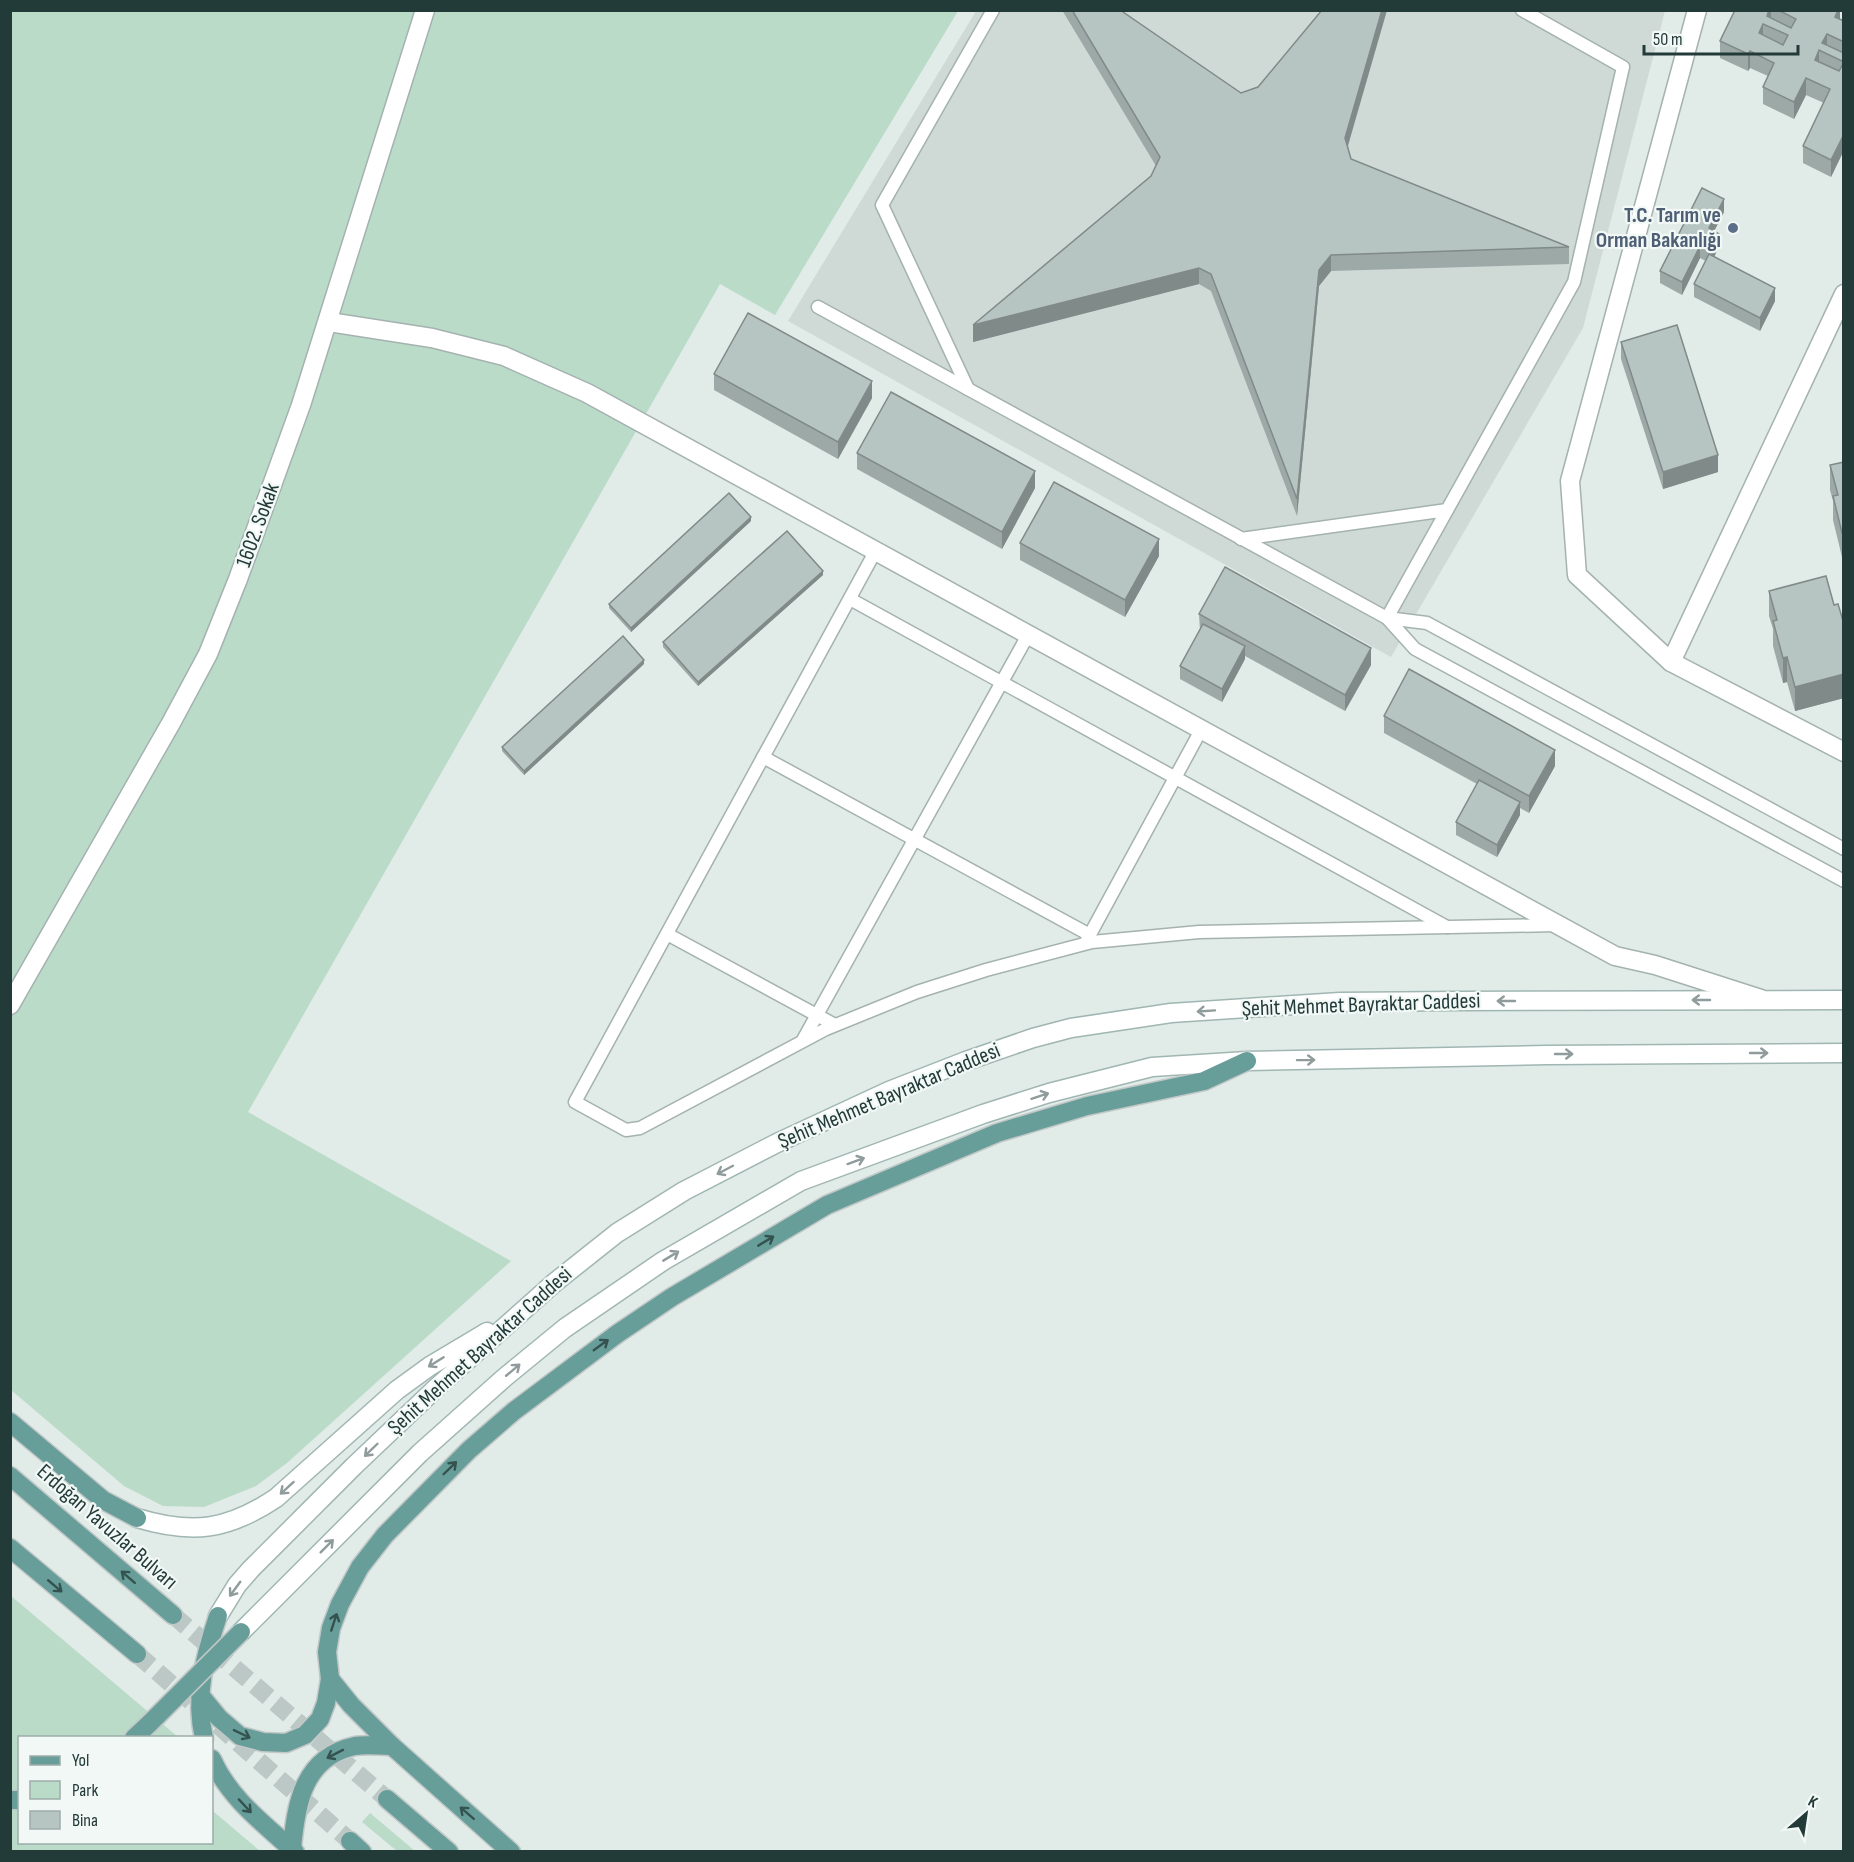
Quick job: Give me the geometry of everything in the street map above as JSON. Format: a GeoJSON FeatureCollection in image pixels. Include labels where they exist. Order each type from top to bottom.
{"type":"FeatureCollection","features":[{"type":"Feature","properties":{"kind":"main road","name":"1602. Sokak"},"geometry":{"type":"LineString","coordinates":[[10,1005],[208,654],[301,405],[425,10]]}},
{"type":"Feature","properties":{"kind":"main road"},"geometry":{"type":"LineString","coordinates":[[1696,10],[1570,481],[1577,575],[1671,662],[1844,752]]}},
{"type":"Feature","properties":{"kind":"main road"},"geometry":{"type":"LineString","coordinates":[[1671,662],[1844,294]]}},
{"type":"Feature","properties":{"kind":"main road"},"geometry":{"type":"LineString","coordinates":[[328,322],[432,338],[504,356],[587,393],[1616,956],[1655,965],[1765,1000]]}},
{"type":"Feature","properties":{"kind":"main road","name":"Şehit Mehmet Bayraktar Caddesi"},"geometry":{"type":"LineString","coordinates":[[200,1695],[206,1658],[218,1617],[237,1585],[395,1427],[522,1311],[585,1258],[644,1215],[684,1191],[777,1143],[927,1076],[999,1049],[1071,1028],[1171,1013],[1340,1002],[1844,1000]]}},
{"type":"Feature","properties":{"kind":"main road","name":"Şehit Mehmet Bayraktar Caddesi"},"geometry":{"type":"LineString","coordinates":[[135,1736],[420,1453],[539,1348],[663,1261],[801,1181],[983,1114],[1049,1093],[1152,1067],[1247,1062],[1536,1055],[1844,1053]]}},
{"type":"Feature","properties":{"kind":"main road"},"geometry":{"type":"LineString","coordinates":[[200,1695],[219,1718],[240,1736],[263,1742],[286,1743],[305,1735],[321,1719],[330,1679],[327,1652],[331,1628],[340,1604],[360,1567],[385,1535],[415,1502],[496,1427],[617,1334],[672,1298],[827,1205],[997,1132],[1087,1106],[1204,1081],[1247,1062]]}},
{"type":"Feature","properties":{"kind":"main road"},"geometry":{"type":"LineString","coordinates":[[10,1422],[103,1500],[137,1518],[165,1526],[189,1528],[209,1526],[258,1510],[276,1498],[397,1390],[422,1372],[522,1311]]}},
{"type":"Feature","properties":{"kind":"main road","name":"Erdoğan Yavuzlar Bulvarı"},"geometry":{"type":"LineString","coordinates":[[10,1476],[173,1615]]}},
{"type":"Feature","properties":{"kind":"main road"},"geometry":{"type":"LineString","coordinates":[[10,1548],[136,1654]]}},
{"type":"Feature","properties":{"kind":"main road"},"geometry":{"type":"LineString","coordinates":[[330,1679],[351,1705],[392,1746],[512,1851]]}},
{"type":"Feature","properties":{"kind":"main road"},"geometry":{"type":"LineString","coordinates":[[200,1695],[204,1736]]}},
{"type":"Feature","properties":{"kind":"main road"},"geometry":{"type":"LineString","coordinates":[[294,1850],[297,1806],[304,1785],[325,1759],[341,1750],[357,1745],[392,1746]]}},
{"type":"Feature","properties":{"kind":"main road"},"geometry":{"type":"LineString","coordinates":[[213,1762],[232,1793],[252,1814],[294,1850]]}},
{"type":"Feature","properties":{"kind":"main road"},"geometry":{"type":"LineString","coordinates":[[387,1799],[449,1851]]}},
{"type":"Feature","properties":{"kind":"lane"},"geometry":{"type":"LineString","coordinates":[[968,388],[882,205],[993,10]]}},
{"type":"Feature","properties":{"kind":"lane"},"geometry":{"type":"LineString","coordinates":[[1387,618],[1574,282],[1623,67],[1522,10]]}},
{"type":"Feature","properties":{"kind":"lane"},"geometry":{"type":"LineString","coordinates":[[818,307],[1387,618],[1415,649],[1844,881]]}},
{"type":"Feature","properties":{"kind":"lane"},"geometry":{"type":"LineString","coordinates":[[1241,539],[1447,510]]}},
{"type":"Feature","properties":{"kind":"lane"},"geometry":{"type":"LineString","coordinates":[[875,552],[575,1102],[626,1130],[640,1128],[802,1040],[836,1025],[917,992],[1088,939],[1199,932],[1558,925]]}},
{"type":"Feature","properties":{"kind":"lane"},"geometry":{"type":"LineString","coordinates":[[850,599],[1448,927]]}},
{"type":"Feature","properties":{"kind":"lane"},"geometry":{"type":"LineString","coordinates":[[1387,618],[1427,623],[1844,849]]}},
{"type":"Feature","properties":{"kind":"lane"},"geometry":{"type":"LineString","coordinates":[[802,1040],[1028,635]]}},
{"type":"Feature","properties":{"kind":"lane"},"geometry":{"type":"LineString","coordinates":[[1088,939],[1201,730]]}},
{"type":"Feature","properties":{"kind":"lane"},"geometry":{"type":"LineString","coordinates":[[763,757],[914,839],[1088,939]]}},
{"type":"Feature","properties":{"kind":"lane"},"geometry":{"type":"LineString","coordinates":[[667,934],[836,1025]]}},
{"type":"Feature","properties":{"kind":"shaded area"},"geometry":{"type":"Polygon","coordinates":[[[976,11],[1665,11],[1583,328],[1391,657],[788,321],[976,11]]]}},
{"type":"Feature","properties":{"kind":"green space"},"geometry":{"type":"Polygon","coordinates":[[[11,11],[958,11],[775,315],[720,284],[248,1112],[511,1261],[287,1463],[256,1486],[204,1507],[163,1506],[124,1486],[11,1390],[11,11]]]}},
{"type":"Feature","properties":{"kind":"green space"},"geometry":{"type":"Polygon","coordinates":[[[10,1595],[177,1736],[18,1736],[18,1844],[213,1844],[213,1808],[214,1812],[260,1851],[11,1851],[10,1595]]]}},
{"type":"Feature","properties":{"kind":"green space"},"geometry":{"type":"Polygon","coordinates":[[[370,1813],[415,1851],[397,1851],[362,1822],[370,1813]]]}},
{"type":"Feature","properties":{"kind":"building"},"geometry":{"type":"Polygon","coordinates":[[[1072,10],[1120,10],[1241,93],[1258,87],[1322,10],[1382,10],[1345,138],[1351,159],[1569,247],[1331,255],[1319,270],[1297,499],[1211,274],[1199,268],[973,325],[1151,176],[1160,157],[1072,10]]]}},
{"type":"Feature","properties":{"kind":"building"},"geometry":{"type":"Polygon","coordinates":[[[1735,10],[1769,10],[1767,16],[1791,28],[1796,19],[1778,10],[1838,10],[1835,17],[1844,21],[1844,42],[1827,34],[1822,43],[1844,53],[1844,62],[1844,134],[1831,160],[1803,146],[1830,89],[1806,78],[1794,102],[1763,87],[1774,63],[1750,51],[1748,54],[1720,41],[1735,10]],[[1763,24],[1759,33],[1783,45],[1788,35],[1763,24]],[[1819,50],[1815,60],[1839,71],[1844,62],[1819,50]]]}},
{"type":"Feature","properties":{"kind":"building"},"geometry":{"type":"Polygon","coordinates":[[[1702,188],[1724,199],[1709,228],[1719,234],[1711,251],[1700,246],[1682,282],[1660,271],[1702,188]]]}},
{"type":"Feature","properties":{"kind":"building"},"geometry":{"type":"Polygon","coordinates":[[[1709,254],[1775,288],[1760,318],[1694,284],[1709,254]]]}},
{"type":"Feature","properties":{"kind":"building"},"geometry":{"type":"Polygon","coordinates":[[[748,313],[872,381],[838,442],[714,374],[748,313]]]}},
{"type":"Feature","properties":{"kind":"building"},"geometry":{"type":"Polygon","coordinates":[[[1677,325],[1718,455],[1663,472],[1621,342],[1677,325]]]}},
{"type":"Feature","properties":{"kind":"building"},"geometry":{"type":"Polygon","coordinates":[[[891,392],[1035,471],[1002,532],[857,453],[891,392]]]}},
{"type":"Feature","properties":{"kind":"building"},"geometry":{"type":"Polygon","coordinates":[[[1844,462],[1844,532],[1842,533],[1833,496],[1838,495],[1830,465],[1844,462]]]}},
{"type":"Feature","properties":{"kind":"building"},"geometry":{"type":"Polygon","coordinates":[[[1054,482],[1159,539],[1125,600],[1020,543],[1054,482]]]}},
{"type":"Feature","properties":{"kind":"building"},"geometry":{"type":"Polygon","coordinates":[[[729,493],[751,517],[631,628],[609,604],[729,493]]]}},
{"type":"Feature","properties":{"kind":"building"},"geometry":{"type":"Polygon","coordinates":[[[787,531],[823,571],[698,682],[663,642],[787,531]]]}},
{"type":"Feature","properties":{"kind":"building"},"geometry":{"type":"Polygon","coordinates":[[[1225,567],[1371,648],[1345,695],[1199,614],[1225,567]]]}},
{"type":"Feature","properties":{"kind":"building"},"geometry":{"type":"Polygon","coordinates":[[[1826,576],[1834,605],[1838,604],[1844,624],[1844,674],[1795,687],[1787,657],[1783,658],[1773,621],[1777,620],[1769,591],[1826,576]]]}},
{"type":"Feature","properties":{"kind":"building"},"geometry":{"type":"Polygon","coordinates":[[[1203,624],[1245,646],[1222,689],[1180,666],[1203,624]]]}},
{"type":"Feature","properties":{"kind":"building"},"geometry":{"type":"Polygon","coordinates":[[[623,636],[644,660],[524,771],[502,747],[623,636]]]}},
{"type":"Feature","properties":{"kind":"building"},"geometry":{"type":"Polygon","coordinates":[[[1409,669],[1555,750],[1529,796],[1384,716],[1409,669]]]}},
{"type":"Feature","properties":{"kind":"building"},"geometry":{"type":"Polygon","coordinates":[[[1479,780],[1520,802],[1497,845],[1456,822],[1479,780]]]}},
{"type":"Feature","properties":{"kind":"tunnel"},"geometry":{"type":"LineString","coordinates":[[173,1615],[387,1799]]}},
{"type":"Feature","properties":{"kind":"tunnel"},"geometry":{"type":"LineString","coordinates":[[137,1654],[350,1841]]}},
{"type":"Feature","properties":{"kind":"place","name":"T.C. Tarım ve Orman Bakanlığı"},"geometry":{"type":"Point","coordinates":[1733,228]}}]}
